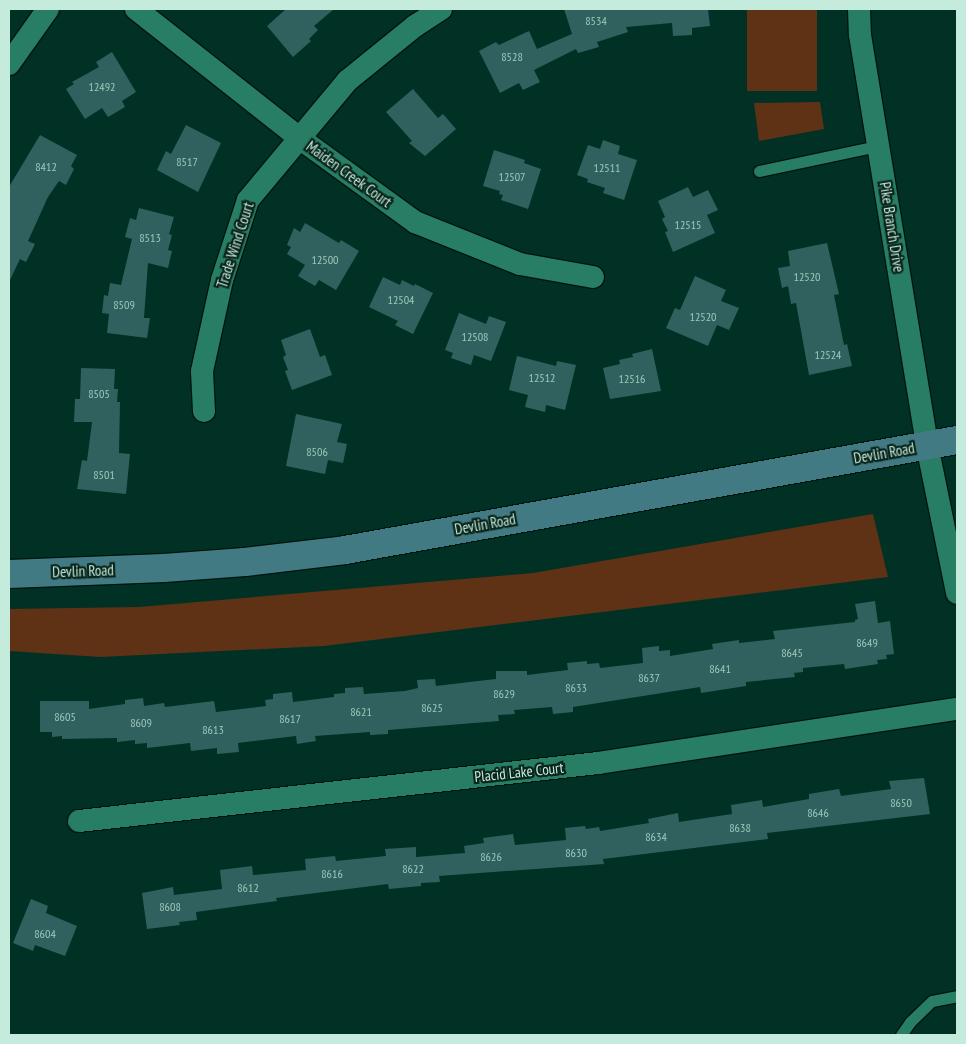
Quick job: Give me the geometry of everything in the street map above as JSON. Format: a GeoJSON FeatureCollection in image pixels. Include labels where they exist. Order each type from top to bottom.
{"type":"FeatureCollection","features":[{"type":"Feature","properties":{"kind":"main road","name":"Devlin Road"},"geometry":{"type":"LineString","coordinates":[[9,574],[164,568],[245,562],[345,550],[957,440]]}},
{"type":"Feature","properties":{"kind":"street"},"geometry":{"type":"LineString","coordinates":[[9,64],[48,9]]}},
{"type":"Feature","properties":{"kind":"street","name":"Maiden Creek Court"},"geometry":{"type":"LineString","coordinates":[[136,9],[298,137],[415,222],[520,264],[593,278]]}},
{"type":"Feature","properties":{"kind":"street","name":"Trade Wind Court"},"geometry":{"type":"LineString","coordinates":[[204,412],[202,371],[222,280],[248,200],[298,137],[347,81],[415,26],[441,9]]}},
{"type":"Feature","properties":{"kind":"street","name":"Pike Branch Drive"},"geometry":{"type":"LineString","coordinates":[[859,9],[860,35],[927,445],[957,593]]}},
{"type":"Feature","properties":{"kind":"street","name":"Placid Lake Court"},"geometry":{"type":"LineString","coordinates":[[79,822],[598,763],[957,709]]}},
{"type":"Feature","properties":{"kind":"lane"},"geometry":{"type":"LineString","coordinates":[[758,171],[878,146]]}},
{"type":"Feature","properties":{"kind":"lane"},"geometry":{"type":"LineString","coordinates":[[901,1035],[910,1022],[932,1001],[957,996]]}},
{"type":"Feature","properties":{"kind":"shaded area"},"geometry":{"type":"Polygon","coordinates":[[[747,9],[817,9],[817,91],[747,91],[747,9]]]}},
{"type":"Feature","properties":{"kind":"shaded area"},"geometry":{"type":"Polygon","coordinates":[[[820,102],[824,129],[759,141],[754,103],[820,102]]]}},
{"type":"Feature","properties":{"kind":"shaded area"},"geometry":{"type":"Polygon","coordinates":[[[873,514],[888,577],[324,646],[101,657],[9,651],[9,609],[139,607],[533,573],[873,514]]]}},
{"type":"Feature","properties":{"kind":"building"},"geometry":{"type":"Polygon","coordinates":[[[286,9],[334,9],[314,26],[318,30],[309,39],[311,41],[293,57],[267,26],[286,9]]]}},
{"type":"Feature","properties":{"kind":"building"},"geometry":{"type":"Polygon","coordinates":[[[564,9],[708,9],[710,26],[692,28],[692,35],[673,36],[672,23],[626,27],[628,32],[597,42],[599,47],[578,53],[576,49],[534,70],[540,82],[523,90],[519,83],[500,93],[479,51],[496,42],[499,45],[529,31],[537,49],[572,34],[564,9]]]}},
{"type":"Feature","properties":{"kind":"building"},"geometry":{"type":"Polygon","coordinates":[[[112,52],[136,92],[122,101],[125,107],[108,117],[102,108],[85,119],[66,89],[74,84],[72,82],[99,67],[96,62],[112,52]]]}},
{"type":"Feature","properties":{"kind":"building"},"geometry":{"type":"Polygon","coordinates":[[[413,89],[438,118],[443,114],[456,129],[425,156],[409,143],[412,141],[386,112],[413,89]]]}},
{"type":"Feature","properties":{"kind":"building"},"geometry":{"type":"Polygon","coordinates":[[[186,125],[221,143],[198,192],[157,170],[166,151],[171,154],[186,125]]]}},
{"type":"Feature","properties":{"kind":"building"},"geometry":{"type":"Polygon","coordinates":[[[40,135],[77,155],[71,166],[74,169],[66,185],[59,181],[48,197],[28,241],[35,244],[26,262],[20,259],[9,282],[9,187],[40,135]]]}},
{"type":"Feature","properties":{"kind":"building"},"geometry":{"type":"Polygon","coordinates":[[[603,140],[620,146],[618,154],[637,160],[624,200],[603,193],[605,188],[587,182],[588,179],[577,175],[588,145],[600,149],[603,140]]]}},
{"type":"Feature","properties":{"kind":"building"},"geometry":{"type":"Polygon","coordinates":[[[494,150],[525,160],[524,163],[541,169],[528,209],[501,200],[503,195],[499,194],[500,191],[483,186],[494,150]]]}},
{"type":"Feature","properties":{"kind":"building"},"geometry":{"type":"Polygon","coordinates":[[[688,187],[693,197],[708,190],[718,210],[707,215],[715,233],[673,252],[665,232],[668,231],[662,219],[665,217],[658,201],[688,187]]]}},
{"type":"Feature","properties":{"kind":"building"},"geometry":{"type":"Polygon","coordinates":[[[139,208],[174,217],[169,234],[172,235],[168,250],[172,251],[168,268],[148,263],[144,318],[150,318],[147,338],[107,333],[109,314],[102,313],[104,295],[108,296],[110,283],[121,285],[132,239],[125,237],[130,218],[136,220],[139,208]]]}},
{"type":"Feature","properties":{"kind":"building"},"geometry":{"type":"Polygon","coordinates":[[[305,223],[339,243],[341,240],[359,251],[336,290],[319,280],[315,286],[298,276],[305,265],[287,254],[291,247],[287,245],[294,228],[300,232],[305,223]]]}},
{"type":"Feature","properties":{"kind":"building"},"geometry":{"type":"Polygon","coordinates":[[[827,243],[839,294],[834,295],[844,345],[847,344],[852,366],[809,375],[796,303],[791,304],[788,286],[782,288],[778,268],[790,266],[788,251],[827,243]]]}},
{"type":"Feature","properties":{"kind":"building"},"geometry":{"type":"Polygon","coordinates":[[[695,276],[726,290],[721,301],[739,308],[729,330],[717,325],[708,346],[666,328],[675,308],[680,310],[695,276]]]}},
{"type":"Feature","properties":{"kind":"building"},"geometry":{"type":"Polygon","coordinates":[[[383,277],[400,285],[402,280],[414,286],[415,284],[433,293],[413,334],[395,325],[398,321],[369,307],[383,277]]]}},
{"type":"Feature","properties":{"kind":"building"},"geometry":{"type":"Polygon","coordinates":[[[459,313],[486,324],[489,316],[506,322],[491,361],[474,355],[471,365],[451,358],[453,353],[445,350],[459,313]]]}},
{"type":"Feature","properties":{"kind":"building"},"geometry":{"type":"Polygon","coordinates":[[[310,329],[320,357],[325,355],[332,375],[292,390],[285,371],[288,370],[283,357],[286,355],[281,340],[310,329]]]}},
{"type":"Feature","properties":{"kind":"building"},"geometry":{"type":"Polygon","coordinates":[[[652,349],[661,391],[610,399],[603,368],[620,364],[619,360],[633,357],[632,354],[652,349]]]}},
{"type":"Feature","properties":{"kind":"building"},"geometry":{"type":"Polygon","coordinates":[[[517,356],[556,366],[557,361],[576,365],[565,410],[546,405],[545,412],[525,407],[528,395],[509,390],[517,356]]]}},
{"type":"Feature","properties":{"kind":"building"},"geometry":{"type":"Polygon","coordinates":[[[81,368],[115,369],[114,389],[118,389],[117,402],[120,402],[119,453],[130,454],[126,494],[77,489],[82,460],[87,461],[92,422],[74,422],[75,399],[80,399],[81,368]]]}},
{"type":"Feature","properties":{"kind":"building"},"geometry":{"type":"Polygon","coordinates":[[[296,414],[342,424],[337,442],[347,444],[343,463],[328,460],[325,474],[286,466],[296,414]]]}},
{"type":"Feature","properties":{"kind":"building"},"geometry":{"type":"Polygon","coordinates":[[[875,601],[878,623],[890,621],[894,654],[886,655],[887,659],[877,660],[878,664],[845,669],[844,664],[803,668],[803,672],[794,673],[795,677],[746,682],[746,686],[701,693],[700,687],[573,707],[573,712],[553,714],[552,707],[514,710],[515,714],[498,715],[499,721],[388,730],[388,734],[370,735],[370,732],[315,736],[316,741],[297,744],[296,736],[238,743],[239,752],[217,754],[217,748],[191,751],[190,743],[147,748],[147,743],[135,744],[135,740],[117,742],[117,738],[62,739],[62,736],[52,737],[52,732],[40,732],[40,701],[89,701],[89,709],[125,704],[125,700],[143,698],[144,706],[164,703],[165,707],[214,701],[216,712],[266,706],[265,700],[273,699],[273,694],[292,692],[293,702],[334,697],[334,694],[345,693],[345,688],[363,687],[364,694],[405,691],[418,688],[417,680],[435,679],[436,686],[496,679],[496,671],[527,671],[527,675],[568,670],[567,663],[587,661],[587,664],[599,663],[600,668],[643,663],[642,648],[659,646],[659,651],[670,650],[670,656],[713,649],[712,644],[739,640],[739,643],[775,639],[773,631],[855,622],[858,619],[855,604],[875,601]]]}},
{"type":"Feature","properties":{"kind":"building"},"geometry":{"type":"Polygon","coordinates":[[[924,778],[930,814],[767,833],[768,839],[603,859],[604,864],[439,876],[440,882],[421,883],[421,886],[389,889],[388,884],[276,898],[277,901],[196,912],[197,920],[179,922],[180,925],[147,929],[142,893],[173,887],[174,895],[222,889],[220,870],[252,866],[253,875],[306,870],[305,859],[335,856],[336,861],[386,856],[385,849],[416,847],[416,857],[465,853],[464,846],[484,843],[483,838],[513,834],[515,845],[566,840],[565,828],[585,826],[586,829],[599,827],[600,831],[649,823],[648,819],[678,813],[679,822],[732,814],[731,805],[762,800],[763,807],[809,799],[809,794],[839,789],[841,796],[891,789],[889,781],[924,778]]]}},
{"type":"Feature","properties":{"kind":"building"},"geometry":{"type":"Polygon","coordinates":[[[31,899],[48,906],[46,913],[77,926],[65,956],[35,945],[33,951],[13,943],[31,899]]]}}]}
